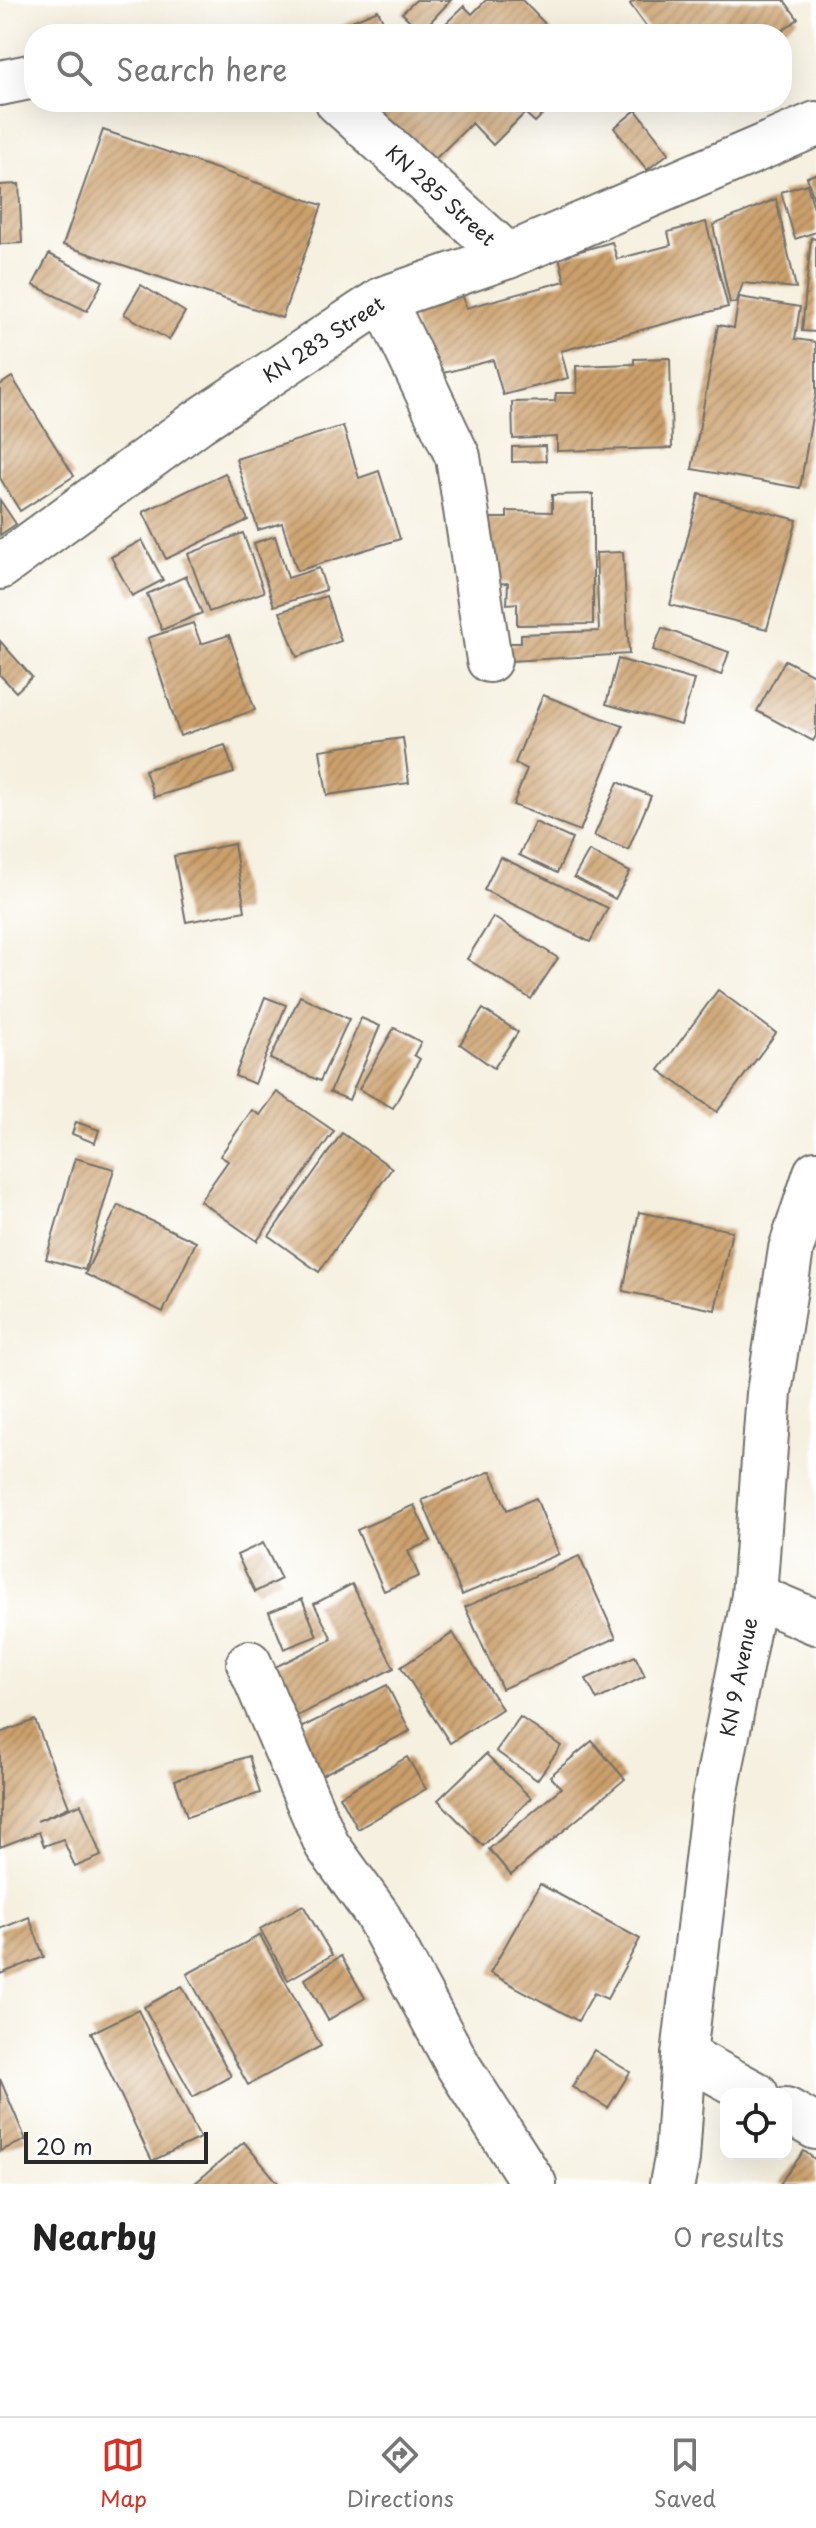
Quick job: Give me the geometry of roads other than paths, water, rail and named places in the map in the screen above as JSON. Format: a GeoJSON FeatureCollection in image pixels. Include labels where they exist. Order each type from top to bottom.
{"type":"FeatureCollection","features":[{"type":"Feature","properties":{"kind":"street"},"geometry":{"type":"LineString","coordinates":[[0,83],[24,78]]}},
{"type":"Feature","properties":{"kind":"street","name":"KN 285 Street"},"geometry":{"type":"LineString","coordinates":[[349,112],[508,256]]}},
{"type":"Feature","properties":{"kind":"street","name":"KN 283 Street"},"geometry":{"type":"LineString","coordinates":[[0,567],[198,422],[383,299],[508,256],[816,124]]}},
{"type":"Feature","properties":{"kind":"street"},"geometry":{"type":"LineString","coordinates":[[383,299],[458,457],[489,660]]}},
{"type":"Feature","properties":{"kind":"street","name":"KN 9 Avenue"},"geometry":{"type":"LineString","coordinates":[[672,2184],[714,1801],[754,1596],[769,1393],[791,1249],[816,1173]]}},
{"type":"Feature","properties":{"kind":"street"},"geometry":{"type":"LineString","coordinates":[[754,1596],[816,1622]]}},
{"type":"Feature","properties":{"kind":"street"},"geometry":{"type":"LineString","coordinates":[[249,1663],[327,1845],[376,1913],[459,2067],[534,2184]]}},
{"type":"Feature","properties":{"kind":"street"},"geometry":{"type":"LineString","coordinates":[[684,2055],[745,2088]]}},
{"type":"Feature","properties":{"kind":"street"},"geometry":{"type":"LineString","coordinates":[[792,2113],[816,2127]]}}]}
